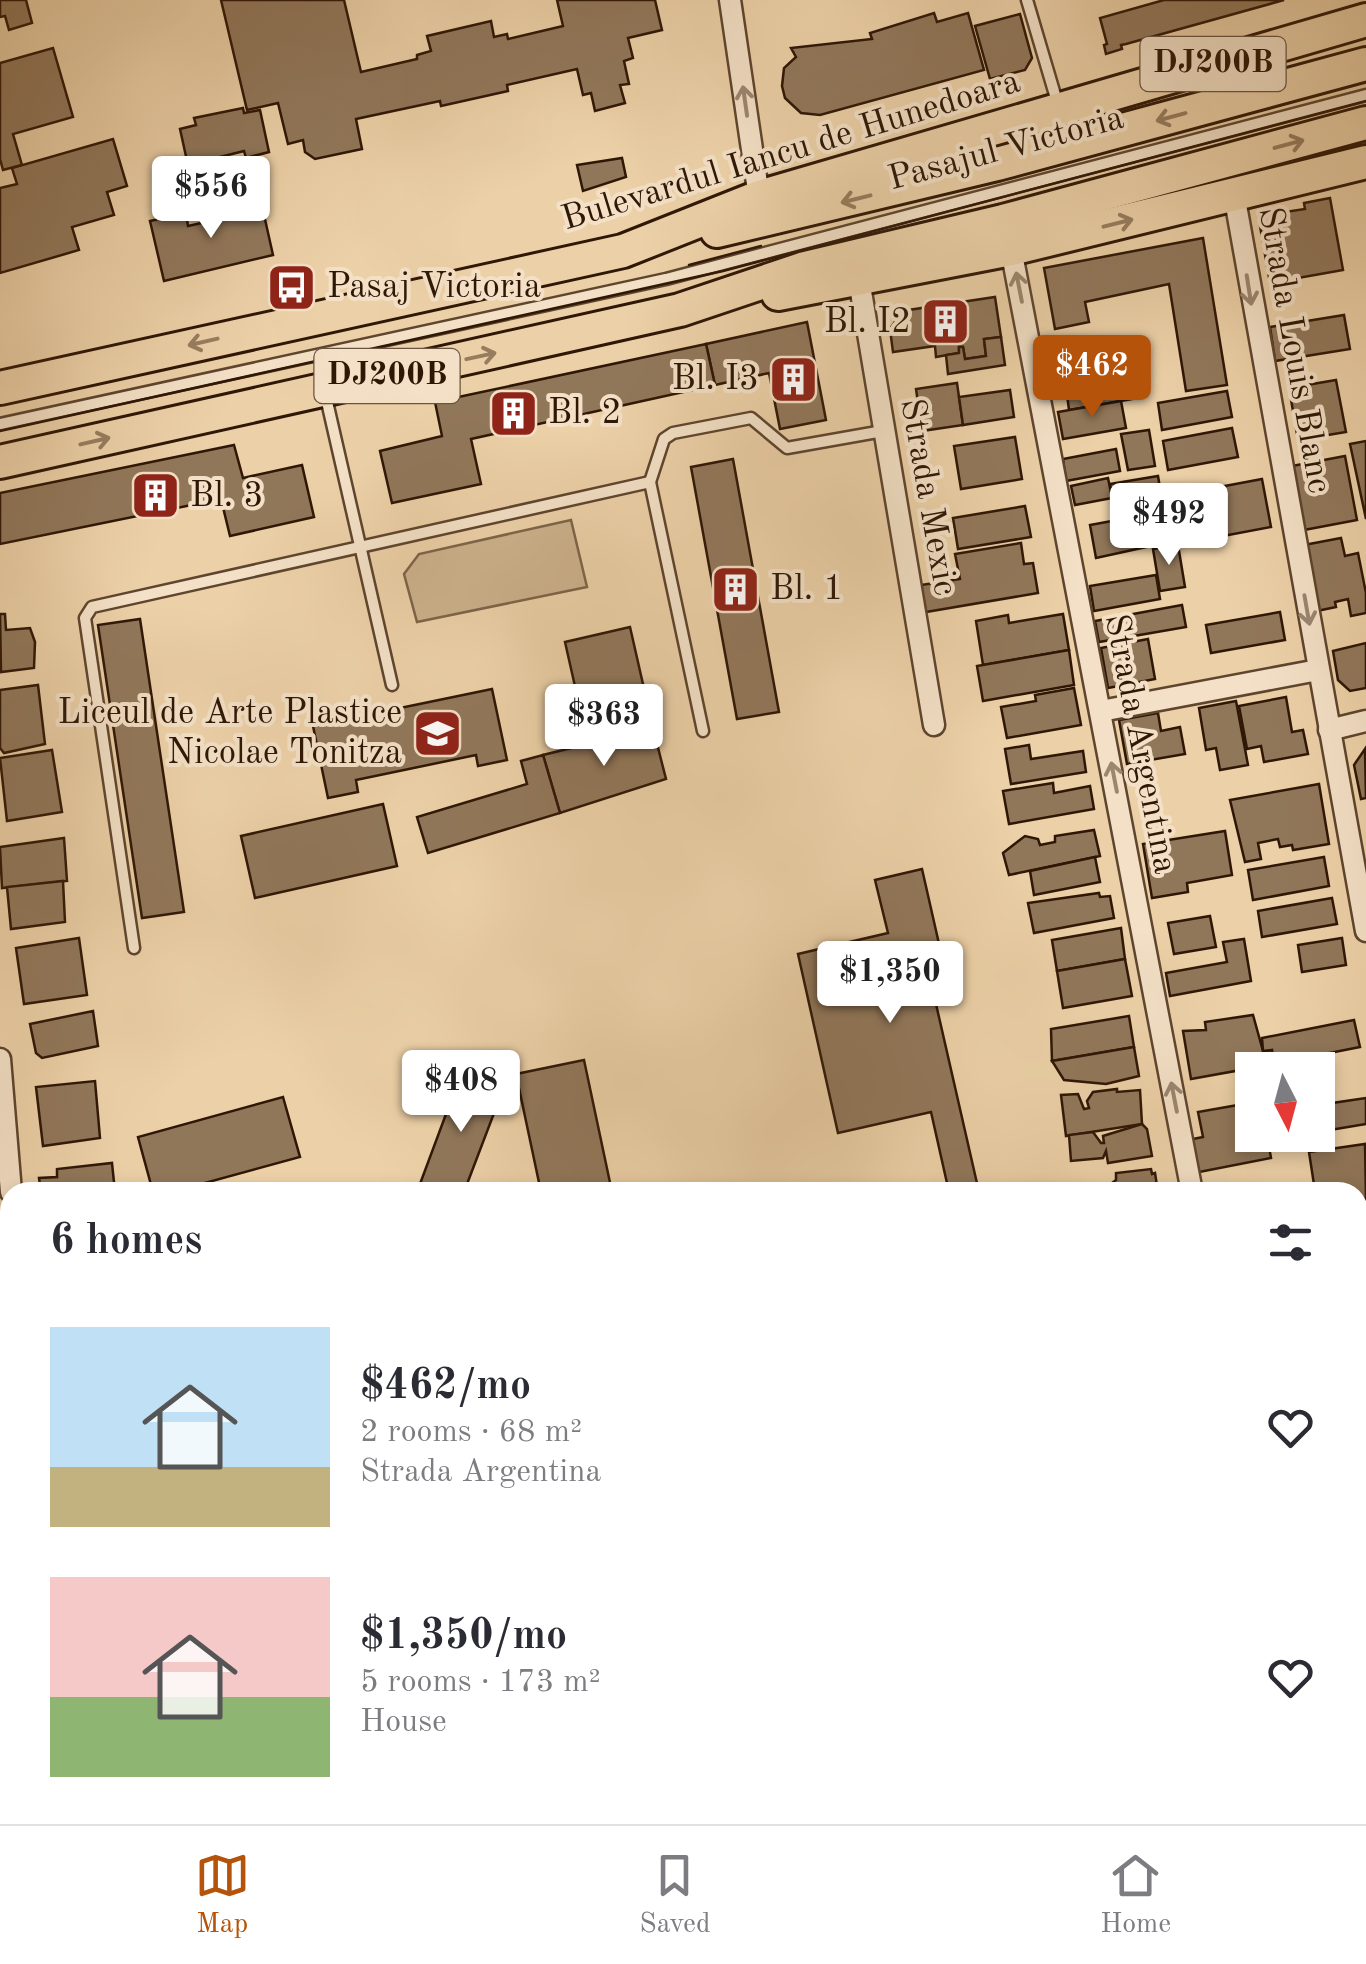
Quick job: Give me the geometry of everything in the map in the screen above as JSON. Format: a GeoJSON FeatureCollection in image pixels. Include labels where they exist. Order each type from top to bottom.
{"type":"FeatureCollection","features":[{"type":"Feature","properties":{"kind":"main road","name":"Bulevardul Iancu de Hunedoara"},"geometry":{"type":"LineString","coordinates":[[0,388],[623,251],[760,197],[1366,20]]}},
{"type":"Feature","properties":{"kind":"main road","name":"Pasajul Victoria"},"geometry":{"type":"LineString","coordinates":[[623,251],[854,200],[1366,64]]}},
{"type":"Feature","properties":{"kind":"main road","name":"Pasajul Victoria"},"geometry":{"type":"LineString","coordinates":[[858,268],[1003,221],[1366,124]]}},
{"type":"Feature","properties":{"kind":"main road","name":"DJ200B"},"geometry":{"type":"LineString","coordinates":[[0,462],[680,310],[770,278],[1011,250],[1366,162]]}},
{"type":"Feature","properties":{"kind":"street"},"geometry":{"type":"LineString","coordinates":[[730,0],[760,197]]}},
{"type":"Feature","properties":{"kind":"street","name":"Strada Louis Blanc"},"geometry":{"type":"LineString","coordinates":[[1234,194],[1366,931]]}},
{"type":"Feature","properties":{"kind":"street","name":"Strada Argentina"},"geometry":{"type":"LineString","coordinates":[[1011,250],[1190,1182]]}},
{"type":"Feature","properties":{"kind":"street","name":"Strada Mexic"},"geometry":{"type":"LineString","coordinates":[[858,268],[934,725]]}},
{"type":"Feature","properties":{"kind":"street"},"geometry":{"type":"LineString","coordinates":[[1101,710],[1318,670]]}},
{"type":"Feature","properties":{"kind":"street"},"geometry":{"type":"LineString","coordinates":[[1329,730],[1366,721]]}},
{"type":"Feature","properties":{"kind":"street"},"geometry":{"type":"LineString","coordinates":[[0,1059],[10,1182]]}},
{"type":"Feature","properties":{"kind":"lane"},"geometry":{"type":"LineString","coordinates":[[1028,0],[1059,108]]}},
{"type":"Feature","properties":{"kind":"lane","name":"Pasajul Victoria"},"geometry":{"type":"LineString","coordinates":[[0,424],[666,279],[1366,96]]}},
{"type":"Feature","properties":{"kind":"lane"},"geometry":{"type":"LineString","coordinates":[[324,390],[392,685]]}},
{"type":"Feature","properties":{"kind":"lane"},"geometry":{"type":"LineString","coordinates":[[703,730],[650,482],[664,439],[672,433],[751,418],[788,448],[883,431]]}},
{"type":"Feature","properties":{"kind":"lane"},"geometry":{"type":"LineString","coordinates":[[134,948],[86,613],[92,607],[650,482]]}},
{"type":"Feature","properties":{"kind":"shaded area"},"geometry":{"type":"Polygon","coordinates":[[[571,520],[587,587],[417,622],[404,574],[419,554],[571,520]]]}},
{"type":"Feature","properties":{"kind":"building"},"geometry":{"type":"Polygon","coordinates":[[[0,0],[26,0],[32,23],[9,30],[5,16],[0,17],[0,0]]]}},
{"type":"Feature","properties":{"kind":"building"},"geometry":{"type":"Polygon","coordinates":[[[221,0],[344,0],[361,72],[417,59],[417,55],[431,51],[427,36],[491,21],[494,37],[507,34],[508,39],[563,26],[557,0],[655,0],[662,30],[628,38],[633,58],[624,61],[629,84],[620,85],[625,103],[595,111],[591,93],[583,95],[577,69],[507,85],[508,91],[356,119],[362,149],[315,159],[305,152],[303,140],[288,144],[278,103],[247,110],[221,0]]]}},
{"type":"Feature","properties":{"kind":"building"},"geometry":{"type":"Polygon","coordinates":[[[1164,0],[1284,0],[1121,45],[1122,49],[1106,54],[1100,18],[1164,0]]]}},
{"type":"Feature","properties":{"kind":"building"},"geometry":{"type":"Polygon","coordinates":[[[934,13],[937,22],[968,13],[984,70],[820,115],[801,113],[785,98],[784,68],[796,57],[791,48],[872,39],[870,33],[934,13]]]}},
{"type":"Feature","properties":{"kind":"building"},"geometry":{"type":"Polygon","coordinates":[[[1020,14],[1032,58],[1025,70],[990,79],[975,26],[1020,14]]]}},
{"type":"Feature","properties":{"kind":"building"},"geometry":{"type":"Polygon","coordinates":[[[53,48],[73,117],[13,134],[22,165],[3,170],[0,63],[53,48]]]}},
{"type":"Feature","properties":{"kind":"building"},"geometry":{"type":"Polygon","coordinates":[[[243,108],[244,113],[260,110],[269,152],[246,158],[244,151],[212,159],[213,165],[189,170],[180,129],[196,125],[194,118],[243,108]]]}},
{"type":"Feature","properties":{"kind":"building"},"geometry":{"type":"Polygon","coordinates":[[[113,139],[127,186],[107,192],[114,215],[72,227],[79,250],[0,273],[0,188],[17,184],[12,168],[113,139]]]}},
{"type":"Feature","properties":{"kind":"building"},"geometry":{"type":"Polygon","coordinates":[[[622,158],[626,177],[583,191],[577,165],[622,158]]]}},
{"type":"Feature","properties":{"kind":"building"},"geometry":{"type":"Polygon","coordinates":[[[260,197],[273,255],[164,281],[150,221],[186,213],[188,226],[237,215],[234,203],[260,197]]]}},
{"type":"Feature","properties":{"kind":"building"},"geometry":{"type":"Polygon","coordinates":[[[1330,198],[1343,270],[1270,283],[1260,226],[1287,222],[1285,212],[1305,209],[1304,203],[1330,198]]]}},
{"type":"Feature","properties":{"kind":"building"},"geometry":{"type":"Polygon","coordinates":[[[1203,238],[1227,385],[1186,391],[1169,284],[1085,302],[1089,322],[1055,329],[1044,268],[1203,238]]]}},
{"type":"Feature","properties":{"kind":"building","name":"Bl. I2"},"geometry":{"type":"Polygon","coordinates":[[[995,297],[1001,337],[984,339],[986,356],[965,359],[963,347],[959,347],[959,353],[936,357],[935,346],[893,352],[890,329],[902,311],[995,297]]]}},
{"type":"Feature","properties":{"kind":"building"},"geometry":{"type":"Polygon","coordinates":[[[1344,315],[1350,349],[1275,361],[1270,327],[1344,315]]]}},
{"type":"Feature","properties":{"kind":"building","name":"Bl. I3"},"geometry":{"type":"Polygon","coordinates":[[[807,322],[826,420],[780,429],[769,373],[715,385],[706,344],[807,322]]]}},
{"type":"Feature","properties":{"kind":"building"},"geometry":{"type":"Polygon","coordinates":[[[1001,337],[1005,365],[948,374],[946,355],[959,353],[959,347],[963,347],[965,359],[986,356],[984,339],[1001,337]]]}},
{"type":"Feature","properties":{"kind":"building","name":"Bl. 2"},"geometry":{"type":"Polygon","coordinates":[[[706,344],[715,385],[471,439],[481,484],[392,503],[380,451],[442,436],[435,402],[706,344]]]}},
{"type":"Feature","properties":{"kind":"building"},"geometry":{"type":"Polygon","coordinates":[[[1130,360],[1138,398],[1069,410],[1064,372],[1130,360]]]}},
{"type":"Feature","properties":{"kind":"building"},"geometry":{"type":"Polygon","coordinates":[[[1336,380],[1346,432],[1298,440],[1289,388],[1336,380]]]}},
{"type":"Feature","properties":{"kind":"building"},"geometry":{"type":"Polygon","coordinates":[[[957,383],[963,425],[922,431],[916,389],[957,383]]]}},
{"type":"Feature","properties":{"kind":"building"},"geometry":{"type":"Polygon","coordinates":[[[1010,390],[1014,417],[963,425],[959,397],[1010,390]]]}},
{"type":"Feature","properties":{"kind":"building"},"geometry":{"type":"Polygon","coordinates":[[[1227,391],[1232,417],[1162,430],[1158,403],[1227,391]]]}},
{"type":"Feature","properties":{"kind":"building"},"geometry":{"type":"Polygon","coordinates":[[[1121,401],[1126,428],[1063,439],[1058,412],[1121,401]]]}},
{"type":"Feature","properties":{"kind":"building"},"geometry":{"type":"Polygon","coordinates":[[[1232,428],[1238,457],[1168,470],[1163,441],[1232,428]]]}},
{"type":"Feature","properties":{"kind":"building"},"geometry":{"type":"Polygon","coordinates":[[[1149,430],[1155,466],[1128,470],[1121,434],[1149,430]]]}},
{"type":"Feature","properties":{"kind":"building"},"geometry":{"type":"Polygon","coordinates":[[[1015,437],[1022,479],[961,489],[954,446],[1015,437]]]}},
{"type":"Feature","properties":{"kind":"building"},"geometry":{"type":"Polygon","coordinates":[[[1366,441],[1366,519],[1350,444],[1366,441]]]}},
{"type":"Feature","properties":{"kind":"building","name":"Bl. 3"},"geometry":{"type":"Polygon","coordinates":[[[234,445],[243,478],[302,465],[314,517],[230,536],[221,499],[0,544],[0,493],[234,445]]]}},
{"type":"Feature","properties":{"kind":"building"},"geometry":{"type":"Polygon","coordinates":[[[1116,449],[1120,471],[1066,481],[1063,459],[1116,449]]]}},
{"type":"Feature","properties":{"kind":"building"},"geometry":{"type":"Polygon","coordinates":[[[1345,456],[1357,520],[1304,530],[1292,466],[1345,456]]]}},
{"type":"Feature","properties":{"kind":"building","name":"Bl. 1"},"geometry":{"type":"Polygon","coordinates":[[[733,459],[779,712],[737,719],[691,467],[733,459]]]}},
{"type":"Feature","properties":{"kind":"building"},"geometry":{"type":"Polygon","coordinates":[[[1158,476],[1163,506],[1116,515],[1110,484],[1158,476]]]}},
{"type":"Feature","properties":{"kind":"building"},"geometry":{"type":"Polygon","coordinates":[[[1108,478],[1112,498],[1075,505],[1071,486],[1108,478]]]}},
{"type":"Feature","properties":{"kind":"building"},"geometry":{"type":"Polygon","coordinates":[[[1262,479],[1271,527],[1186,543],[1177,495],[1262,479]]]}},
{"type":"Feature","properties":{"kind":"building"},"geometry":{"type":"Polygon","coordinates":[[[1025,506],[1031,537],[958,549],[953,518],[1025,506]]]}},
{"type":"Feature","properties":{"kind":"building"},"geometry":{"type":"Polygon","coordinates":[[[1150,514],[1152,524],[1157,523],[1160,544],[1096,558],[1090,525],[1150,514]]]}},
{"type":"Feature","properties":{"kind":"building"},"geometry":{"type":"Polygon","coordinates":[[[1341,538],[1345,556],[1358,553],[1366,613],[1351,616],[1348,599],[1335,602],[1336,607],[1317,611],[1304,545],[1341,538]]]}},
{"type":"Feature","properties":{"kind":"building"},"geometry":{"type":"Polygon","coordinates":[[[1021,543],[1024,564],[1033,563],[1038,593],[926,612],[921,585],[960,579],[955,554],[1021,543]]]}},
{"type":"Feature","properties":{"kind":"building"},"geometry":{"type":"Polygon","coordinates":[[[1178,545],[1185,587],[1160,591],[1153,549],[1178,545]]]}},
{"type":"Feature","properties":{"kind":"building"},"geometry":{"type":"Polygon","coordinates":[[[1156,575],[1160,599],[1094,611],[1090,586],[1156,575]]]}},
{"type":"Feature","properties":{"kind":"building"},"geometry":{"type":"Polygon","coordinates":[[[1182,605],[1186,627],[1099,642],[1095,621],[1182,605]]]}},
{"type":"Feature","properties":{"kind":"building"},"geometry":{"type":"Polygon","coordinates":[[[1280,612],[1285,640],[1211,653],[1206,625],[1280,612]]]}},
{"type":"Feature","properties":{"kind":"building"},"geometry":{"type":"Polygon","coordinates":[[[0,614],[5,614],[6,630],[30,628],[35,642],[34,668],[1,672],[0,614]]]}},
{"type":"Feature","properties":{"kind":"building"},"geometry":{"type":"Polygon","coordinates":[[[1063,614],[1069,650],[983,665],[976,621],[1008,615],[1009,623],[1063,614]]]}},
{"type":"Feature","properties":{"kind":"building"},"geometry":{"type":"Polygon","coordinates":[[[140,619],[184,912],[142,918],[98,625],[140,619]]]}},
{"type":"Feature","properties":{"kind":"building"},"geometry":{"type":"Polygon","coordinates":[[[630,627],[653,728],[588,744],[565,642],[630,627]]]}},
{"type":"Feature","properties":{"kind":"building"},"geometry":{"type":"Polygon","coordinates":[[[1148,639],[1155,679],[1108,688],[1101,648],[1148,639]]]}},
{"type":"Feature","properties":{"kind":"building"},"geometry":{"type":"Polygon","coordinates":[[[1366,643],[1366,688],[1350,691],[1338,680],[1333,651],[1366,643]]]}},
{"type":"Feature","properties":{"kind":"building"},"geometry":{"type":"Polygon","coordinates":[[[1069,650],[1074,685],[983,701],[977,666],[1069,650]]]}},
{"type":"Feature","properties":{"kind":"building"},"geometry":{"type":"Polygon","coordinates":[[[38,685],[45,744],[4,753],[0,748],[0,690],[38,685]]]}},
{"type":"Feature","properties":{"kind":"building"},"geometry":{"type":"Polygon","coordinates":[[[1074,688],[1081,725],[1007,738],[1001,707],[1036,701],[1035,695],[1074,688]]]}},
{"type":"Feature","properties":{"kind":"building"},"geometry":{"type":"Polygon","coordinates":[[[492,689],[507,760],[478,766],[476,755],[356,780],[358,792],[328,798],[313,726],[492,689]]]}},
{"type":"Feature","properties":{"kind":"building"},"geometry":{"type":"Polygon","coordinates":[[[1286,697],[1292,732],[1303,730],[1308,754],[1264,762],[1261,746],[1247,749],[1239,706],[1286,697]]]}},
{"type":"Feature","properties":{"kind":"building"},"geometry":{"type":"Polygon","coordinates":[[[1236,701],[1248,765],[1220,770],[1216,748],[1206,750],[1199,708],[1236,701]]]}},
{"type":"Feature","properties":{"kind":"building"},"geometry":{"type":"Polygon","coordinates":[[[1158,713],[1161,731],[1180,727],[1185,754],[1127,764],[1119,720],[1158,713]]]}},
{"type":"Feature","properties":{"kind":"building"},"geometry":{"type":"Polygon","coordinates":[[[653,728],[666,779],[560,813],[543,755],[653,728]]]}},
{"type":"Feature","properties":{"kind":"building"},"geometry":{"type":"Polygon","coordinates":[[[1029,745],[1031,759],[1083,751],[1086,772],[1011,784],[1005,749],[1029,745]]]}},
{"type":"Feature","properties":{"kind":"building"},"geometry":{"type":"Polygon","coordinates":[[[1365,749],[1366,798],[1361,799],[1354,765],[1365,749]]]}},
{"type":"Feature","properties":{"kind":"building"},"geometry":{"type":"Polygon","coordinates":[[[52,750],[62,812],[7,821],[0,758],[52,750]]]}},
{"type":"Feature","properties":{"kind":"building"},"geometry":{"type":"Polygon","coordinates":[[[543,755],[560,813],[428,853],[417,817],[527,784],[521,761],[543,755]]]}},
{"type":"Feature","properties":{"kind":"building"},"geometry":{"type":"Polygon","coordinates":[[[1053,783],[1054,793],[1090,786],[1094,809],[1009,824],[1003,791],[1053,783]]]}},
{"type":"Feature","properties":{"kind":"building"},"geometry":{"type":"Polygon","coordinates":[[[1319,784],[1329,844],[1293,850],[1292,845],[1280,847],[1278,839],[1258,843],[1261,859],[1245,862],[1230,800],[1319,784]]]}},
{"type":"Feature","properties":{"kind":"building"},"geometry":{"type":"Polygon","coordinates":[[[383,804],[397,866],[255,898],[241,836],[383,804]]]}},
{"type":"Feature","properties":{"kind":"building"},"geometry":{"type":"Polygon","coordinates":[[[1094,830],[1100,856],[1009,875],[1003,853],[1025,836],[1038,839],[1040,845],[1055,842],[1055,836],[1094,830]]]}},
{"type":"Feature","properties":{"kind":"building"},"geometry":{"type":"Polygon","coordinates":[[[1225,831],[1232,875],[1187,883],[1188,892],[1152,898],[1143,844],[1225,831]]]}},
{"type":"Feature","properties":{"kind":"building"},"geometry":{"type":"Polygon","coordinates":[[[64,838],[67,881],[2,888],[0,847],[64,838]]]}},
{"type":"Feature","properties":{"kind":"building"},"geometry":{"type":"Polygon","coordinates":[[[1095,857],[1100,882],[1034,895],[1030,871],[1095,857]]]}},
{"type":"Feature","properties":{"kind":"building"},"geometry":{"type":"Polygon","coordinates":[[[1324,857],[1329,886],[1253,900],[1248,870],[1324,857]]]}},
{"type":"Feature","properties":{"kind":"building"},"geometry":{"type":"Polygon","coordinates":[[[922,869],[952,1001],[936,1004],[977,1182],[947,1182],[931,1112],[838,1133],[798,954],[888,933],[875,880],[922,869]]]}},
{"type":"Feature","properties":{"kind":"building"},"geometry":{"type":"Polygon","coordinates":[[[63,881],[65,922],[11,929],[7,887],[63,881]]]}},
{"type":"Feature","properties":{"kind":"building"},"geometry":{"type":"Polygon","coordinates":[[[1099,893],[1100,897],[1110,896],[1114,918],[1034,933],[1028,903],[1099,893]]]}},
{"type":"Feature","properties":{"kind":"building"},"geometry":{"type":"Polygon","coordinates":[[[1332,898],[1337,924],[1262,937],[1258,911],[1332,898]]]}},
{"type":"Feature","properties":{"kind":"building"},"geometry":{"type":"Polygon","coordinates":[[[1210,916],[1216,947],[1174,954],[1168,923],[1210,916]]]}},
{"type":"Feature","properties":{"kind":"building"},"geometry":{"type":"Polygon","coordinates":[[[1121,928],[1125,959],[1057,971],[1052,940],[1121,928]]]}},
{"type":"Feature","properties":{"kind":"building"},"geometry":{"type":"Polygon","coordinates":[[[79,938],[87,995],[24,1004],[16,948],[79,938]]]}},
{"type":"Feature","properties":{"kind":"building"},"geometry":{"type":"Polygon","coordinates":[[[1342,938],[1346,965],[1302,972],[1298,945],[1342,938]]]}},
{"type":"Feature","properties":{"kind":"building"},"geometry":{"type":"Polygon","coordinates":[[[1244,939],[1251,981],[1170,996],[1166,973],[1227,962],[1223,942],[1244,939]]]}},
{"type":"Feature","properties":{"kind":"building"},"geometry":{"type":"Polygon","coordinates":[[[1125,959],[1132,996],[1063,1008],[1057,971],[1125,959]]]}},
{"type":"Feature","properties":{"kind":"building"},"geometry":{"type":"Polygon","coordinates":[[[93,1011],[98,1046],[42,1058],[36,1053],[30,1024],[93,1011]]]}},
{"type":"Feature","properties":{"kind":"building"},"geometry":{"type":"Polygon","coordinates":[[[1253,1015],[1263,1051],[1272,1052],[1235,1052],[1235,1071],[1191,1079],[1183,1031],[1206,1030],[1205,1022],[1253,1015]]]}},
{"type":"Feature","properties":{"kind":"building"},"geometry":{"type":"Polygon","coordinates":[[[1129,1016],[1134,1047],[1052,1061],[1051,1029],[1129,1016]]]}},
{"type":"Feature","properties":{"kind":"building"},"geometry":{"type":"Polygon","coordinates":[[[1354,1020],[1360,1047],[1335,1052],[1272,1052],[1263,1051],[1262,1038],[1354,1020]]]}},
{"type":"Feature","properties":{"kind":"building"},"geometry":{"type":"Polygon","coordinates":[[[1134,1047],[1139,1076],[1106,1084],[1064,1080],[1052,1061],[1134,1047]]]}},
{"type":"Feature","properties":{"kind":"building"},"geometry":{"type":"Polygon","coordinates":[[[584,1060],[610,1182],[539,1182],[516,1074],[584,1060]]]}},
{"type":"Feature","properties":{"kind":"building"},"geometry":{"type":"Polygon","coordinates":[[[462,1071],[504,1087],[468,1182],[421,1182],[462,1071]]]}},
{"type":"Feature","properties":{"kind":"building"},"geometry":{"type":"Polygon","coordinates":[[[95,1081],[100,1138],[43,1146],[36,1087],[95,1081]]]}},
{"type":"Feature","properties":{"kind":"building"},"geometry":{"type":"Polygon","coordinates":[[[1140,1090],[1142,1124],[1066,1136],[1061,1095],[1078,1094],[1084,1109],[1089,1108],[1087,1101],[1093,1092],[1140,1090]]]}},
{"type":"Feature","properties":{"kind":"building"},"geometry":{"type":"Polygon","coordinates":[[[283,1097],[300,1157],[209,1182],[150,1182],[138,1137],[283,1097]]]}},
{"type":"Feature","properties":{"kind":"building"},"geometry":{"type":"Polygon","coordinates":[[[1366,1098],[1366,1124],[1335,1129],[1335,1103],[1366,1098]]]}},
{"type":"Feature","properties":{"kind":"building"},"geometry":{"type":"Polygon","coordinates":[[[1235,1106],[1235,1152],[1270,1152],[1271,1158],[1194,1173],[1188,1140],[1203,1137],[1198,1112],[1235,1106]]]}},
{"type":"Feature","properties":{"kind":"building"},"geometry":{"type":"Polygon","coordinates":[[[1142,1124],[1147,1129],[1152,1156],[1108,1163],[1106,1151],[1103,1158],[1071,1161],[1069,1135],[1093,1132],[1104,1143],[1103,1136],[1142,1124]]]}},
{"type":"Feature","properties":{"kind":"building"},"geometry":{"type":"Polygon","coordinates":[[[1365,1144],[1366,1182],[1314,1182],[1309,1152],[1335,1152],[1335,1148],[1365,1144]]]}},
{"type":"Feature","properties":{"kind":"building"},"geometry":{"type":"Polygon","coordinates":[[[112,1163],[114,1182],[40,1182],[39,1178],[57,1177],[57,1169],[112,1163]]]}},
{"type":"Feature","properties":{"kind":"building"},"geometry":{"type":"Polygon","coordinates":[[[1151,1169],[1156,1182],[1113,1182],[1116,1173],[1151,1169]]]}},
{"type":"Feature","properties":{"kind":"tram line"},"geometry":{"type":"LineString","coordinates":[[0,431],[723,271],[1366,101]]}},
{"type":"Feature","properties":{"kind":"tram line"},"geometry":{"type":"LineString","coordinates":[[689,265],[761,246]]}},
{"type":"Feature","properties":{"kind":"place","name":"Pasaj Victoria"},"geometry":{"type":"Point","coordinates":[292,287]}},
{"type":"Feature","properties":{"kind":"place","name":"Bl. I2"},"geometry":{"type":"Point","coordinates":[946,322]}},
{"type":"Feature","properties":{"kind":"place","name":"Bl. I3"},"geometry":{"type":"Point","coordinates":[794,379]}},
{"type":"Feature","properties":{"kind":"place","name":"Bl. 2"},"geometry":{"type":"Point","coordinates":[513,413]}},
{"type":"Feature","properties":{"kind":"place","name":"Bl. 3"},"geometry":{"type":"Point","coordinates":[155,496]}},
{"type":"Feature","properties":{"kind":"place","name":"Bl. 1"},"geometry":{"type":"Point","coordinates":[735,589]}},
{"type":"Feature","properties":{"kind":"place","name":"Liceul de Arte Plastice Nicolae Tonitza"},"geometry":{"type":"Point","coordinates":[437,733]}}]}
